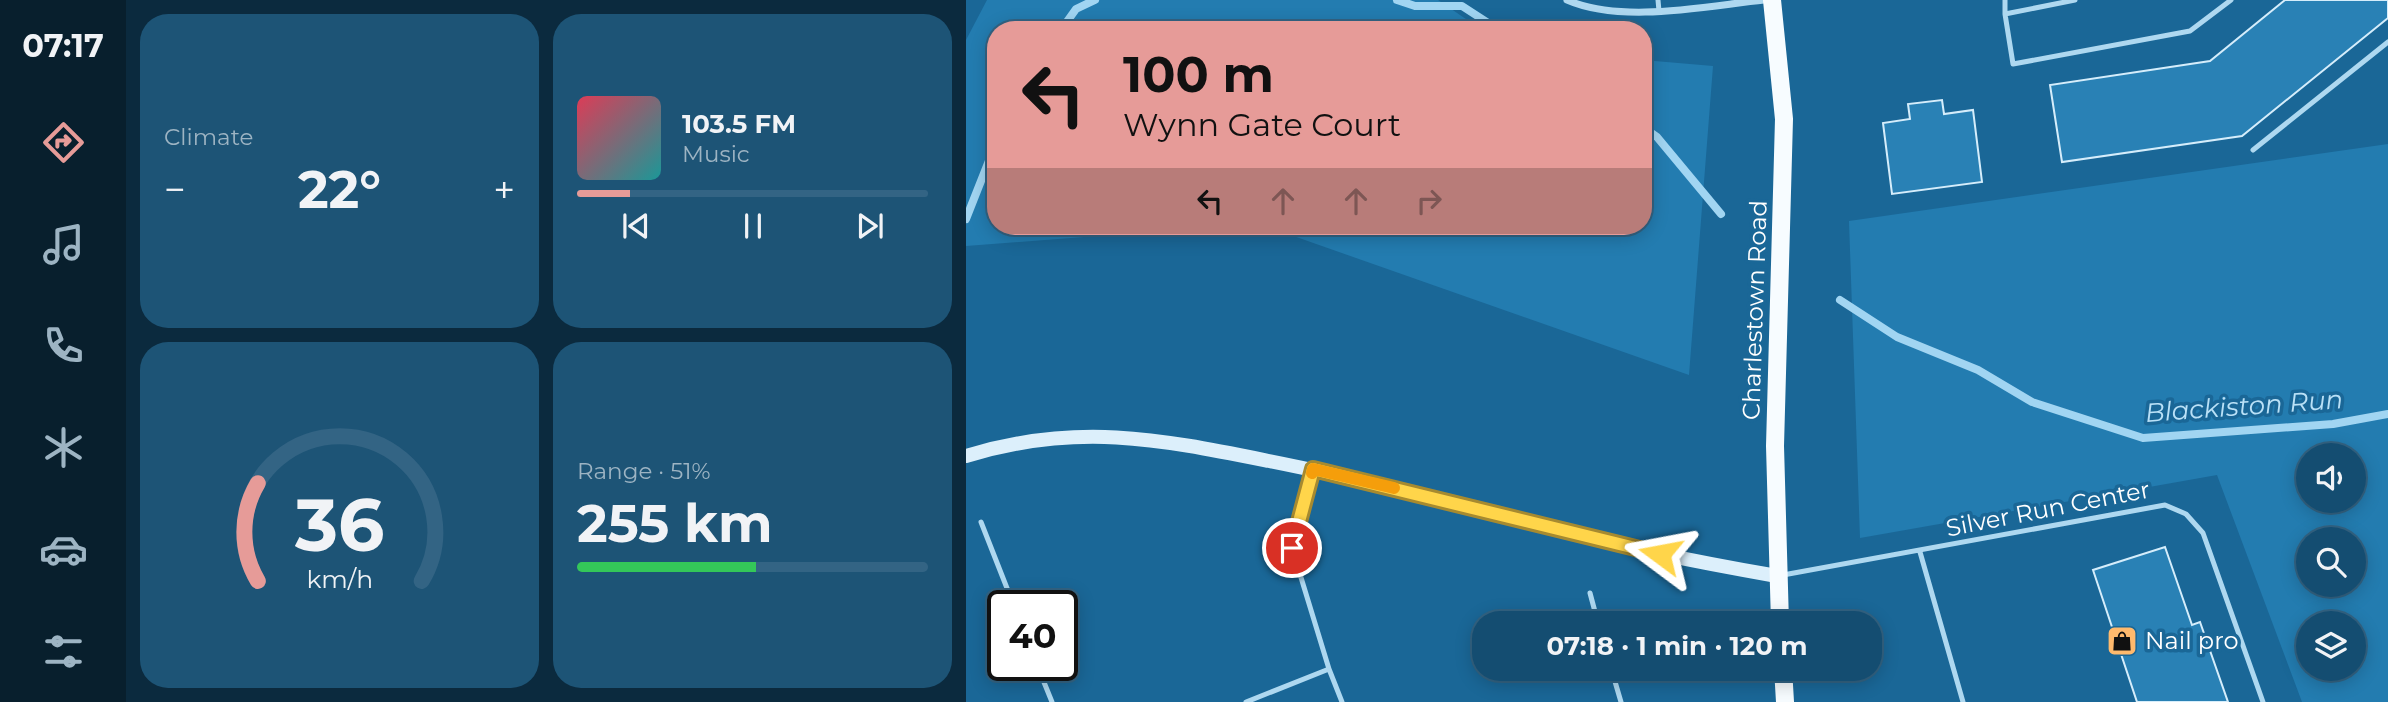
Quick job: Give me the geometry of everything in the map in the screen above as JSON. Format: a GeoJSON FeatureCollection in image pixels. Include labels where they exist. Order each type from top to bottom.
{"type":"FeatureCollection","features":[{"type":"Feature","properties":{"kind":"main road","name":"Charlestown Road"},"geometry":{"type":"LineString","coordinates":[[1772,0],[1784,119],[1775,446],[1779,611]]}},
{"type":"Feature","properties":{"kind":"main road"},"geometry":{"type":"LineString","coordinates":[[1784,681],[1785,702]]}},
{"type":"Feature","properties":{"kind":"street"},"geometry":{"type":"LineString","coordinates":[[1567,0],[1615,11],[1659,10],[1764,0]]}},
{"type":"Feature","properties":{"kind":"street"},"geometry":{"type":"LineString","coordinates":[[966,456],[1000,446],[1053,437],[1106,435],[1158,439],[1313,469],[1685,560],[1777,576]]}},
{"type":"Feature","properties":{"kind":"lane"},"geometry":{"type":"LineString","coordinates":[[1658,0],[1659,10]]}},
{"type":"Feature","properties":{"kind":"lane"},"geometry":{"type":"LineString","coordinates":[[2005,0],[2014,64],[2190,31],[2231,0]]}},
{"type":"Feature","properties":{"kind":"lane"},"geometry":{"type":"LineString","coordinates":[[2005,15],[2075,0]]}},
{"type":"Feature","properties":{"kind":"lane"},"geometry":{"type":"LineString","coordinates":[[2253,150],[2388,42]]}},
{"type":"Feature","properties":{"kind":"lane"},"geometry":{"type":"LineString","coordinates":[[1313,469],[1292,548],[1329,669],[1342,702]]}},
{"type":"Feature","properties":{"kind":"lane","name":"Silver Run Center"},"geometry":{"type":"LineString","coordinates":[[1777,576],[1920,552],[2165,505],[2186,514],[2203,533],[2263,702]]}},
{"type":"Feature","properties":{"kind":"lane"},"geometry":{"type":"LineString","coordinates":[[981,522],[1008,590]]}},
{"type":"Feature","properties":{"kind":"lane","name":"Silver Run Center"},"geometry":{"type":"LineString","coordinates":[[1920,552],[1963,702]]}},
{"type":"Feature","properties":{"kind":"lane"},"geometry":{"type":"LineString","coordinates":[[1590,593],[1595,611]]}},
{"type":"Feature","properties":{"kind":"lane"},"geometry":{"type":"LineString","coordinates":[[1247,702],[1329,669]]}},
{"type":"Feature","properties":{"kind":"lane"},"geometry":{"type":"LineString","coordinates":[[1043,681],[1052,702]]}},
{"type":"Feature","properties":{"kind":"lane"},"geometry":{"type":"LineString","coordinates":[[1615,681],[1621,702]]}},
{"type":"Feature","properties":{"kind":"shaded area"},"geometry":{"type":"Polygon","coordinates":[[[987,0],[1438,0],[1469,21],[987,21],[987,235],[1110,235],[966,246],[966,40],[987,0]]]}},
{"type":"Feature","properties":{"kind":"shaded area"},"geometry":{"type":"Polygon","coordinates":[[[1652,61],[1713,66],[1689,375],[1291,235],[1652,235],[1652,61]]]}},
{"type":"Feature","properties":{"kind":"shaded area"},"geometry":{"type":"Polygon","coordinates":[[[2388,144],[2388,702],[2302,702],[2217,475],[1860,538],[1849,221],[2388,144]]]}},
{"type":"Feature","properties":{"kind":"building"},"geometry":{"type":"Polygon","coordinates":[[[2285,0],[2388,0],[2388,18],[2242,136],[2062,162],[2050,85],[2210,61],[2285,0]]]}},
{"type":"Feature","properties":{"kind":"building"},"geometry":{"type":"Polygon","coordinates":[[[1942,100],[1944,114],[1973,110],[1982,182],[1892,194],[1883,123],[1910,119],[1908,104],[1942,100]]]}},
{"type":"Feature","properties":{"kind":"building"},"geometry":{"type":"Polygon","coordinates":[[[2165,547],[2192,625],[2200,622],[2228,702],[2137,702],[2093,570],[2165,547]]]}},
{"type":"Feature","properties":{"kind":"waterway"},"geometry":{"type":"LineString","coordinates":[[1067,21],[1076,9],[1095,0]]}},
{"type":"Feature","properties":{"kind":"waterway","name":"Blackiston Run"},"geometry":{"type":"LineString","coordinates":[[1397,0],[1415,6],[1462,6],[1485,21]]}},
{"type":"Feature","properties":{"kind":"waterway","name":"Blackiston Run"},"geometry":{"type":"LineString","coordinates":[[1652,133],[1721,214]]}},
{"type":"Feature","properties":{"kind":"waterway"},"geometry":{"type":"LineString","coordinates":[[966,219],[987,166]]}},
{"type":"Feature","properties":{"kind":"waterway","name":"Blackiston Run"},"geometry":{"type":"LineString","coordinates":[[1840,300],[1897,337],[1978,370],[2032,402],[2143,438],[2333,424],[2388,414]]}},
{"type":"Feature","properties":{"kind":"slow traffic"},"geometry":{"type":"LineString","coordinates":[[1312,473],[1313,469],[1394,488]]}},
{"type":"Feature","properties":{"kind":"place","name":"Nail pro"},"geometry":{"type":"Point","coordinates":[2122,641]}},
{"type":"Feature","properties":{"kind":"route"},"geometry":{"type":"LineString","coordinates":[[1292,548],[1313,469],[1660,554]]}}]}
